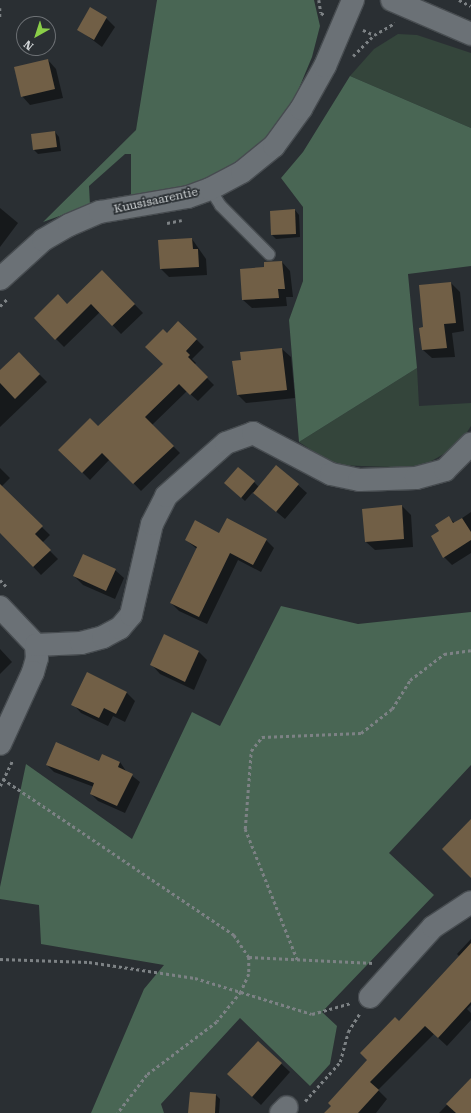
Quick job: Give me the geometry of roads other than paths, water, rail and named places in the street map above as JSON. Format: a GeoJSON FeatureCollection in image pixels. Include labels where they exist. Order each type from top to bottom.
{"type":"FeatureCollection","features":[{"type":"Feature","properties":{"kind":"street","name":"Kuusisaarentie"},"geometry":{"type":"LineString","coordinates":[[0,279],[43,240],[69,225],[100,212],[188,197],[210,189],[242,172],[274,146],[301,109],[325,66],[353,0]]}},
{"type":"Feature","properties":{"kind":"street"},"geometry":{"type":"LineString","coordinates":[[392,0],[471,34]]}},
{"type":"Feature","properties":{"kind":"street"},"geometry":{"type":"LineString","coordinates":[[36,645],[81,643],[103,637],[120,628],[131,615],[152,524],[166,496],[226,443],[253,433],[331,474],[359,480],[416,478],[445,470],[471,444]]}},
{"type":"Feature","properties":{"kind":"street"},"geometry":{"type":"LineString","coordinates":[[0,608],[36,645],[37,658],[34,672],[0,744]]}},
{"type":"Feature","properties":{"kind":"street"},"geometry":{"type":"LineString","coordinates":[[370,997],[432,927],[471,902]]}},
{"type":"Feature","properties":{"kind":"lane"},"geometry":{"type":"LineString","coordinates":[[210,189],[220,205],[269,254]]}}]}
